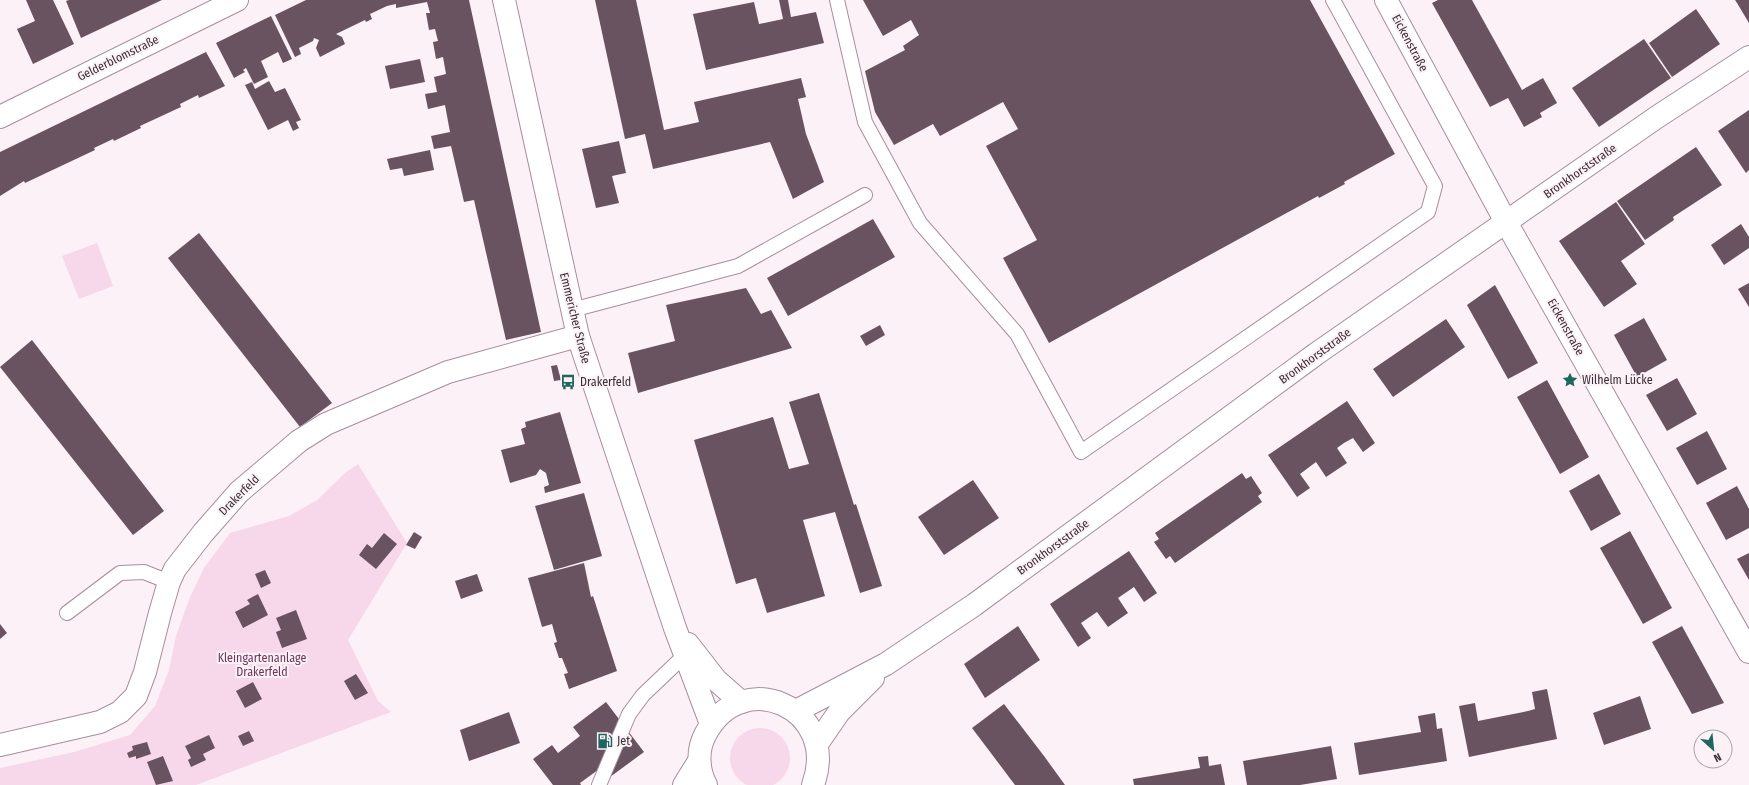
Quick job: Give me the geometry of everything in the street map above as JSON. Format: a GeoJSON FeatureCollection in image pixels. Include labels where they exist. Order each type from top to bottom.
{"type":"FeatureCollection","features":[{"type":"Feature","properties":{"kind":"street","name":"Gelderblomstraße"},"geometry":{"type":"LineString","coordinates":[[0,117],[237,0]]}},
{"type":"Feature","properties":{"kind":"street","name":"Emmericher Straße"},"geometry":{"type":"LineString","coordinates":[[504,0],[578,336],[675,628],[711,724]]}},
{"type":"Feature","properties":{"kind":"street","name":"Eickenstraße"},"geometry":{"type":"LineString","coordinates":[[1386,0],[1506,222],[1749,652]]}},
{"type":"Feature","properties":{"kind":"street","name":"Bronkhorststraße"},"geometry":{"type":"LineString","coordinates":[[796,711],[886,664],[974,605],[1316,354],[1657,117],[1749,57]]}},
{"type":"Feature","properties":{"kind":"street","name":"Drakerfeld"},"geometry":{"type":"LineString","coordinates":[[0,745],[100,722],[120,712],[136,696],[145,672],[169,582],[175,569],[238,492],[299,441],[326,424],[448,372],[578,336]]}},
{"type":"Feature","properties":{"kind":"street","name":"Emmericher Straße"},"geometry":{"type":"LineString","coordinates":[[675,628],[716,680],[741,702]]}},
{"type":"Feature","properties":{"kind":"street","name":"Bronkhorststraße"},"geometry":{"type":"LineString","coordinates":[[817,744],[840,712],[886,664]]}},
{"type":"Feature","properties":{"kind":"street"},"geometry":{"type":"LineString","coordinates":[[706,785],[699,761],[702,741],[711,724],[724,710],[741,702],[760,699],[779,702],[796,711],[809,726],[817,744],[819,764],[813,785]]}},
{"type":"Feature","properties":{"kind":"street"},"geometry":{"type":"LineString","coordinates":[[684,785],[699,761]]}},
{"type":"Feature","properties":{"kind":"lane"},"geometry":{"type":"LineString","coordinates":[[836,0],[865,122],[920,223],[1017,334],[1081,452],[1428,212],[1435,186],[1333,0]]}},
{"type":"Feature","properties":{"kind":"lane"},"geometry":{"type":"LineString","coordinates":[[572,310],[738,266],[865,195]]}},
{"type":"Feature","properties":{"kind":"lane"},"geometry":{"type":"LineString","coordinates":[[67,613],[120,573],[144,572],[169,582]]}},
{"type":"Feature","properties":{"kind":"lane"},"geometry":{"type":"LineString","coordinates":[[599,785],[629,714],[643,695],[685,655]]}},
{"type":"Feature","properties":{"kind":"green space"},"geometry":{"type":"Polygon","coordinates":[[[97,243],[113,286],[79,299],[62,256],[97,243]]]}},
{"type":"Feature","properties":{"kind":"green space","name":"Kleingartenanlage Drakerfeld"},"geometry":{"type":"Polygon","coordinates":[[[358,464],[407,543],[348,640],[378,701],[391,712],[196,785],[0,785],[0,768],[74,752],[130,735],[155,706],[169,670],[176,636],[190,597],[204,568],[230,533],[289,516],[317,500],[345,473],[358,464]]]}},
{"type":"Feature","properties":{"kind":"green space"},"geometry":{"type":"Polygon","coordinates":[[[760,728],[777,733],[785,741],[790,758],[785,775],[777,783],[760,788],[743,783],[735,775],[730,758],[735,741],[743,733],[760,728]]]}},
{"type":"Feature","properties":{"kind":"building"},"geometry":{"type":"Polygon","coordinates":[[[26,0],[53,0],[74,44],[33,64],[17,29],[35,21],[26,0]]]}},
{"type":"Feature","properties":{"kind":"building"},"geometry":{"type":"Polygon","coordinates":[[[162,0],[81,38],[66,1],[162,0]]]}},
{"type":"Feature","properties":{"kind":"building"},"geometry":{"type":"Polygon","coordinates":[[[306,0],[469,0],[541,332],[506,340],[474,200],[464,202],[451,146],[434,149],[431,136],[450,132],[445,105],[428,109],[425,94],[437,92],[434,77],[446,74],[443,57],[436,59],[433,42],[438,41],[435,29],[429,30],[426,13],[430,13],[427,2],[396,8],[396,4],[387,6],[370,14],[372,19],[366,22],[365,20],[336,34],[342,37],[345,44],[320,57],[316,48],[319,40],[314,38],[313,41],[299,48],[301,54],[295,57],[275,15],[306,0]]]}},
{"type":"Feature","properties":{"kind":"building"},"geometry":{"type":"Polygon","coordinates":[[[595,0],[636,0],[664,130],[699,122],[694,102],[801,78],[806,97],[798,99],[806,134],[824,182],[793,199],[770,142],[653,169],[645,134],[625,139],[595,0]]]}},
{"type":"Feature","properties":{"kind":"building"},"geometry":{"type":"Polygon","coordinates":[[[779,0],[788,0],[791,17],[816,12],[824,43],[706,70],[693,14],[754,2],[759,24],[783,19],[779,0]]]}},
{"type":"Feature","properties":{"kind":"building"},"geometry":{"type":"Polygon","coordinates":[[[863,0],[1310,0],[1395,154],[1344,182],[1345,184],[1319,198],[1318,196],[1049,343],[1003,258],[1037,240],[986,146],[1018,129],[1003,102],[940,136],[933,124],[894,145],[875,112],[865,71],[905,50],[903,46],[919,35],[911,20],[883,36],[863,0]]]}},
{"type":"Feature","properties":{"kind":"building"},"geometry":{"type":"Polygon","coordinates":[[[1438,0],[1472,0],[1522,90],[1543,78],[1557,103],[1540,113],[1542,117],[1524,127],[1508,98],[1490,107],[1432,3],[1438,0]]]}},
{"type":"Feature","properties":{"kind":"building"},"geometry":{"type":"Polygon","coordinates":[[[1735,0],[1749,0],[1749,23],[1737,3],[1735,0]]]}},
{"type":"Feature","properties":{"kind":"building"},"geometry":{"type":"Polygon","coordinates":[[[1696,9],[1720,44],[1672,77],[1649,43],[1696,9]]]}},
{"type":"Feature","properties":{"kind":"building"},"geometry":{"type":"Polygon","coordinates":[[[271,16],[292,59],[283,63],[278,52],[261,61],[268,77],[254,84],[246,68],[243,70],[245,72],[234,78],[216,43],[271,16]]]}},
{"type":"Feature","properties":{"kind":"building"},"geometry":{"type":"Polygon","coordinates":[[[1644,39],[1671,78],[1599,127],[1572,88],[1644,39]]]}},
{"type":"Feature","properties":{"kind":"building"},"geometry":{"type":"Polygon","coordinates":[[[206,52],[225,86],[199,98],[198,95],[180,104],[181,107],[140,126],[141,128],[114,141],[113,139],[94,148],[95,150],[25,183],[24,181],[0,196],[0,152],[206,52]]]}},
{"type":"Feature","properties":{"kind":"building"},"geometry":{"type":"Polygon","coordinates":[[[420,59],[425,82],[390,89],[385,66],[420,59]]]}},
{"type":"Feature","properties":{"kind":"building"},"geometry":{"type":"Polygon","coordinates":[[[269,81],[275,92],[285,88],[301,120],[296,122],[299,128],[293,131],[288,120],[268,130],[245,85],[252,82],[255,89],[269,81]]]}},
{"type":"Feature","properties":{"kind":"building"},"geometry":{"type":"Polygon","coordinates":[[[1749,110],[1749,170],[1746,173],[1718,131],[1749,110]]]}},
{"type":"Feature","properties":{"kind":"building"},"geometry":{"type":"Polygon","coordinates":[[[619,141],[626,173],[612,176],[619,203],[596,208],[582,149],[619,141]]]}},
{"type":"Feature","properties":{"kind":"building"},"geometry":{"type":"Polygon","coordinates":[[[1696,147],[1722,185],[1673,217],[1674,220],[1645,240],[1617,201],[1696,147]]]}},
{"type":"Feature","properties":{"kind":"building"},"geometry":{"type":"Polygon","coordinates":[[[430,150],[434,170],[404,176],[402,168],[390,170],[387,159],[430,150]]]}},
{"type":"Feature","properties":{"kind":"building"},"geometry":{"type":"Polygon","coordinates":[[[1616,202],[1645,244],[1621,261],[1637,284],[1604,307],[1559,241],[1616,202]]]}},
{"type":"Feature","properties":{"kind":"building"},"geometry":{"type":"Polygon","coordinates":[[[873,219],[895,257],[788,316],[767,278],[873,219]]]}},
{"type":"Feature","properties":{"kind":"building"},"geometry":{"type":"Polygon","coordinates":[[[1741,224],[1749,237],[1749,248],[1724,265],[1711,245],[1741,224]]]}},
{"type":"Feature","properties":{"kind":"building"},"geometry":{"type":"Polygon","coordinates":[[[199,233],[332,403],[300,427],[168,258],[199,233]]]}},
{"type":"Feature","properties":{"kind":"building"},"geometry":{"type":"Polygon","coordinates":[[[1749,283],[1749,307],[1738,289],[1749,283]]]}},
{"type":"Feature","properties":{"kind":"building"},"geometry":{"type":"Polygon","coordinates":[[[1495,285],[1538,363],[1508,379],[1467,305],[1495,285]]]}},
{"type":"Feature","properties":{"kind":"building"},"geometry":{"type":"Polygon","coordinates":[[[746,288],[761,314],[771,310],[792,348],[638,393],[628,353],[675,341],[666,305],[746,288]]]}},
{"type":"Feature","properties":{"kind":"building"},"geometry":{"type":"Polygon","coordinates":[[[1644,318],[1667,360],[1637,377],[1614,335],[1644,318]]]}},
{"type":"Feature","properties":{"kind":"building"},"geometry":{"type":"Polygon","coordinates":[[[1446,319],[1465,347],[1393,397],[1373,369],[1446,319]]]}},
{"type":"Feature","properties":{"kind":"building"},"geometry":{"type":"Polygon","coordinates":[[[880,325],[885,335],[866,346],[860,336],[880,325]]]}},
{"type":"Feature","properties":{"kind":"building"},"geometry":{"type":"Polygon","coordinates":[[[32,340],[164,511],[133,535],[0,367],[32,340]]]}},
{"type":"Feature","properties":{"kind":"building"},"geometry":{"type":"Polygon","coordinates":[[[557,365],[561,380],[554,381],[551,366],[557,365]]]}},
{"type":"Feature","properties":{"kind":"building"},"geometry":{"type":"Polygon","coordinates":[[[1677,378],[1697,414],[1667,431],[1646,395],[1677,378]]]}},
{"type":"Feature","properties":{"kind":"building"},"geometry":{"type":"Polygon","coordinates":[[[1547,380],[1589,457],[1560,474],[1517,397],[1547,380]]]}},
{"type":"Feature","properties":{"kind":"building"},"geometry":{"type":"Polygon","coordinates":[[[819,393],[854,505],[856,504],[882,586],[860,593],[835,512],[803,520],[825,596],[767,613],[756,578],[736,584],[694,440],[773,417],[789,469],[809,464],[789,402],[819,393]]]}},
{"type":"Feature","properties":{"kind":"building"},"geometry":{"type":"Polygon","coordinates":[[[1347,401],[1375,443],[1363,452],[1353,438],[1344,443],[1337,448],[1347,463],[1326,477],[1316,462],[1300,474],[1310,488],[1297,497],[1268,455],[1347,401]]]}},
{"type":"Feature","properties":{"kind":"building"},"geometry":{"type":"Polygon","coordinates":[[[560,412],[581,483],[545,493],[544,487],[549,485],[546,473],[540,469],[536,475],[510,483],[501,450],[525,444],[521,429],[526,427],[525,422],[560,412]]]}},
{"type":"Feature","properties":{"kind":"building"},"geometry":{"type":"Polygon","coordinates":[[[1707,431],[1727,469],[1697,485],[1676,448],[1707,431]]]}},
{"type":"Feature","properties":{"kind":"building"},"geometry":{"type":"Polygon","coordinates":[[[1242,473],[1246,479],[1251,476],[1262,493],[1258,496],[1262,502],[1175,563],[1170,556],[1166,559],[1154,542],[1159,539],[1155,533],[1242,473]]]}},
{"type":"Feature","properties":{"kind":"building"},"geometry":{"type":"Polygon","coordinates":[[[1599,474],[1621,514],[1591,531],[1569,491],[1599,474]]]}},
{"type":"Feature","properties":{"kind":"building"},"geometry":{"type":"Polygon","coordinates":[[[973,480],[999,518],[944,555],[918,517],[973,480]]]}},
{"type":"Feature","properties":{"kind":"building"},"geometry":{"type":"Polygon","coordinates":[[[1737,486],[1749,509],[1749,528],[1726,540],[1706,503],[1737,486]]]}},
{"type":"Feature","properties":{"kind":"building"},"geometry":{"type":"Polygon","coordinates":[[[584,493],[602,556],[554,570],[535,506],[584,493]]]}},
{"type":"Feature","properties":{"kind":"building"},"geometry":{"type":"Polygon","coordinates":[[[1630,531],[1672,608],[1643,624],[1600,548],[1630,531]]]}},
{"type":"Feature","properties":{"kind":"building"},"geometry":{"type":"Polygon","coordinates":[[[414,532],[422,537],[415,549],[406,545],[414,532]]]}},
{"type":"Feature","properties":{"kind":"building"},"geometry":{"type":"Polygon","coordinates":[[[384,533],[397,544],[376,569],[359,555],[367,544],[372,548],[384,533]]]}},
{"type":"Feature","properties":{"kind":"building"},"geometry":{"type":"Polygon","coordinates":[[[1129,551],[1157,593],[1144,602],[1134,587],[1118,598],[1128,613],[1108,627],[1097,612],[1081,623],[1091,638],[1078,647],[1050,604],[1129,551]]]}},
{"type":"Feature","properties":{"kind":"building"},"geometry":{"type":"Polygon","coordinates":[[[1749,553],[1749,580],[1737,559],[1749,553]]]}},
{"type":"Feature","properties":{"kind":"building"},"geometry":{"type":"Polygon","coordinates":[[[584,563],[591,597],[593,596],[617,671],[569,689],[564,674],[568,673],[562,658],[559,658],[554,643],[557,642],[552,624],[542,627],[528,578],[584,563]]]}},
{"type":"Feature","properties":{"kind":"building"},"geometry":{"type":"Polygon","coordinates":[[[265,570],[271,583],[261,588],[255,574],[265,570]]]}},
{"type":"Feature","properties":{"kind":"building"},"geometry":{"type":"Polygon","coordinates":[[[477,574],[483,591],[461,599],[455,581],[477,574]]]}},
{"type":"Feature","properties":{"kind":"building"},"geometry":{"type":"Polygon","coordinates":[[[258,594],[268,615],[243,628],[235,612],[250,604],[247,600],[258,594]]]}},
{"type":"Feature","properties":{"kind":"building"},"geometry":{"type":"Polygon","coordinates":[[[296,610],[307,639],[282,648],[276,632],[281,630],[276,618],[296,610]]]}},
{"type":"Feature","properties":{"kind":"building"},"geometry":{"type":"Polygon","coordinates":[[[0,624],[7,633],[0,639],[0,624]]]}},
{"type":"Feature","properties":{"kind":"building"},"geometry":{"type":"Polygon","coordinates":[[[1018,626],[1040,660],[985,698],[964,664],[1018,626]]]}},
{"type":"Feature","properties":{"kind":"building"},"geometry":{"type":"Polygon","coordinates":[[[1682,626],[1724,703],[1692,714],[1652,642],[1682,626]]]}},
{"type":"Feature","properties":{"kind":"building"},"geometry":{"type":"Polygon","coordinates":[[[356,674],[368,693],[355,700],[344,681],[356,674]]]}},
{"type":"Feature","properties":{"kind":"building"},"geometry":{"type":"Polygon","coordinates":[[[253,682],[262,699],[245,708],[236,691],[253,682]]]}},
{"type":"Feature","properties":{"kind":"building"},"geometry":{"type":"Polygon","coordinates":[[[1547,689],[1557,739],[1469,757],[1459,706],[1475,703],[1478,721],[1535,709],[1532,692],[1547,689]]]}},
{"type":"Feature","properties":{"kind":"building"},"geometry":{"type":"Polygon","coordinates":[[[1640,696],[1651,729],[1604,745],[1593,713],[1640,696]]]}},
{"type":"Feature","properties":{"kind":"building","name":"Jet"},"geometry":{"type":"Polygon","coordinates":[[[606,702],[644,752],[610,777],[602,767],[580,783],[581,785],[553,785],[533,759],[552,745],[558,753],[580,736],[573,727],[606,702]]]}},
{"type":"Feature","properties":{"kind":"building"},"geometry":{"type":"Polygon","coordinates":[[[1004,704],[1065,785],[1015,785],[972,728],[1004,704]]]}},
{"type":"Feature","properties":{"kind":"building"},"geometry":{"type":"Polygon","coordinates":[[[509,712],[520,743],[469,761],[460,730],[509,712]]]}},
{"type":"Feature","properties":{"kind":"building"},"geometry":{"type":"Polygon","coordinates":[[[1435,713],[1437,729],[1442,728],[1447,761],[1359,775],[1354,743],[1421,732],[1418,716],[1435,713]]]}},
{"type":"Feature","properties":{"kind":"building"},"geometry":{"type":"Polygon","coordinates":[[[249,731],[254,741],[243,746],[238,736],[249,731]]]}},
{"type":"Feature","properties":{"kind":"building"},"geometry":{"type":"Polygon","coordinates":[[[209,735],[215,748],[203,754],[206,760],[191,767],[188,760],[191,758],[185,746],[209,735]]]}},
{"type":"Feature","properties":{"kind":"building"},"geometry":{"type":"Polygon","coordinates":[[[147,742],[151,754],[136,759],[136,756],[129,758],[127,753],[133,750],[132,746],[147,742]]]}},
{"type":"Feature","properties":{"kind":"building"},"geometry":{"type":"Polygon","coordinates":[[[1331,746],[1337,779],[1300,785],[1247,785],[1243,761],[1331,746]]]}},
{"type":"Feature","properties":{"kind":"building"},"geometry":{"type":"Polygon","coordinates":[[[163,756],[173,781],[156,785],[147,762],[163,756]]]}},
{"type":"Feature","properties":{"kind":"building"},"geometry":{"type":"Polygon","coordinates":[[[1208,756],[1209,766],[1221,764],[1225,785],[1134,785],[1133,779],[1200,768],[1198,757],[1208,756]]]}},
{"type":"Feature","properties":{"kind":"place","name":"Wilhelm Lücke"},"geometry":{"type":"Point","coordinates":[1570,380]}},
{"type":"Feature","properties":{"kind":"place","name":"Drakerfeld"},"geometry":{"type":"Point","coordinates":[568,382]}},
{"type":"Feature","properties":{"kind":"place","name":"Jet"},"geometry":{"type":"Point","coordinates":[605,741]}}]}
